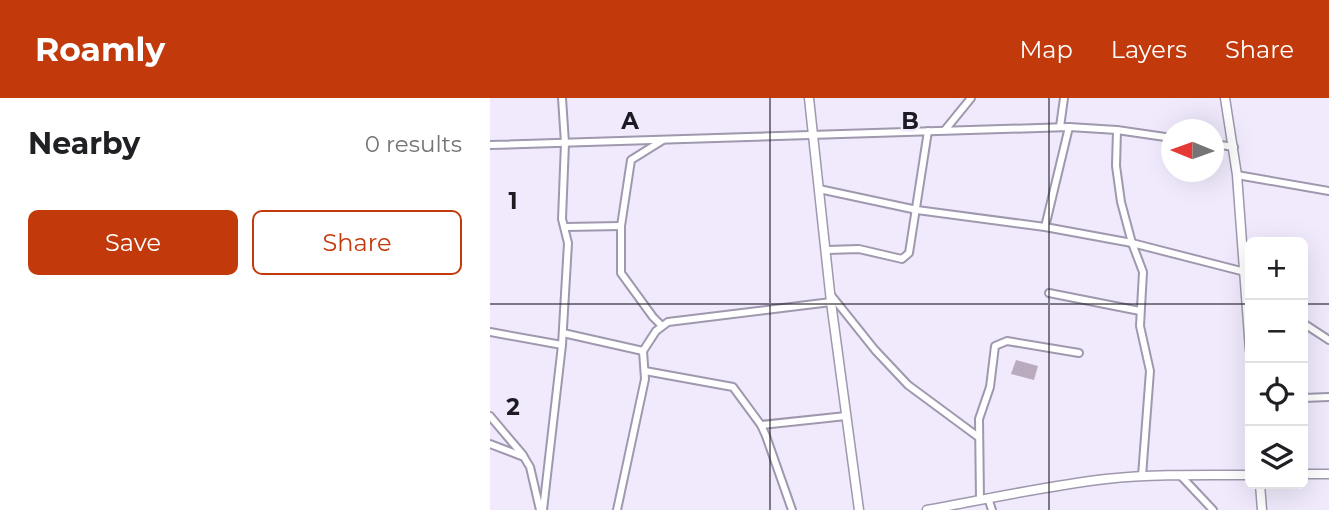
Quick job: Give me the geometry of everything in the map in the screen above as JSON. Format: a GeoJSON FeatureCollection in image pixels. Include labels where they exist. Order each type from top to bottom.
{"type":"FeatureCollection","features":[{"type":"Feature","properties":{"kind":"street"},"geometry":{"type":"LineString","coordinates":[[542,510],[562,345],[569,243],[562,219],[565,143],[562,98]]}},
{"type":"Feature","properties":{"kind":"street"},"geometry":{"type":"LineString","coordinates":[[809,98],[831,299],[859,510]]}},
{"type":"Feature","properties":{"kind":"street"},"geometry":{"type":"LineString","coordinates":[[945,130],[971,98]]}},
{"type":"Feature","properties":{"kind":"street"},"geometry":{"type":"LineString","coordinates":[[1060,127],[1064,98]]}},
{"type":"Feature","properties":{"kind":"street"},"geometry":{"type":"LineString","coordinates":[[819,188],[917,210],[1045,227],[1132,243],[1245,272],[1234,147],[1224,98]]}},
{"type":"Feature","properties":{"kind":"street"},"geometry":{"type":"LineString","coordinates":[[490,145],[1060,127],[1117,130],[1161,137]]}},
{"type":"Feature","properties":{"kind":"street"},"geometry":{"type":"LineString","coordinates":[[1045,227],[1069,127]]}},
{"type":"Feature","properties":{"kind":"street"},"geometry":{"type":"LineString","coordinates":[[1117,130],[1116,166],[1121,202],[1143,272],[1144,284],[1140,326],[1150,371],[1142,476]]}},
{"type":"Feature","properties":{"kind":"street"},"geometry":{"type":"LineString","coordinates":[[827,250],[852,248],[890,258],[904,258],[912,248],[928,131]]}},
{"type":"Feature","properties":{"kind":"street"},"geometry":{"type":"LineString","coordinates":[[661,325],[622,276],[621,226],[631,160],[664,139]]}},
{"type":"Feature","properties":{"kind":"street"},"geometry":{"type":"LineString","coordinates":[[1224,146],[1234,147]]}},
{"type":"Feature","properties":{"kind":"street"},"geometry":{"type":"LineString","coordinates":[[1237,175],[1329,191]]}},
{"type":"Feature","properties":{"kind":"street"},"geometry":{"type":"LineString","coordinates":[[565,227],[621,226]]}},
{"type":"Feature","properties":{"kind":"street"},"geometry":{"type":"LineString","coordinates":[[1049,293],[1140,311]]}},
{"type":"Feature","properties":{"kind":"street"},"geometry":{"type":"LineString","coordinates":[[617,510],[645,371],[643,351],[661,325],[676,320],[831,299]]}},
{"type":"Feature","properties":{"kind":"street"},"geometry":{"type":"LineString","coordinates":[[831,299],[908,384],[978,436]]}},
{"type":"Feature","properties":{"kind":"street"},"geometry":{"type":"LineString","coordinates":[[1308,326],[1329,340]]}},
{"type":"Feature","properties":{"kind":"street"},"geometry":{"type":"LineString","coordinates":[[490,332],[562,345]]}},
{"type":"Feature","properties":{"kind":"street"},"geometry":{"type":"LineString","coordinates":[[563,333],[643,351]]}},
{"type":"Feature","properties":{"kind":"street"},"geometry":{"type":"LineString","coordinates":[[992,510],[984,499],[978,436],[979,419],[990,387],[993,351],[998,343],[1007,341],[1079,353]]}},
{"type":"Feature","properties":{"kind":"street"},"geometry":{"type":"LineString","coordinates":[[645,371],[733,387],[761,425],[792,510]]}},
{"type":"Feature","properties":{"kind":"street"},"geometry":{"type":"LineString","coordinates":[[1308,398],[1329,397]]}},
{"type":"Feature","properties":{"kind":"street"},"geometry":{"type":"LineString","coordinates":[[490,415],[530,467],[542,510]]}},
{"type":"Feature","properties":{"kind":"street"},"geometry":{"type":"LineString","coordinates":[[761,425],[846,416]]}},
{"type":"Feature","properties":{"kind":"street"},"geometry":{"type":"LineString","coordinates":[[490,444],[524,457]]}},
{"type":"Feature","properties":{"kind":"street"},"geometry":{"type":"LineString","coordinates":[[1308,474],[1329,474]]}},
{"type":"Feature","properties":{"kind":"street"},"geometry":{"type":"LineString","coordinates":[[932,509],[1072,483],[1142,476],[1245,475]]}},
{"type":"Feature","properties":{"kind":"street"},"geometry":{"type":"LineString","coordinates":[[1181,476],[1213,510]]}},
{"type":"Feature","properties":{"kind":"street"},"geometry":{"type":"LineString","coordinates":[[1261,489],[1262,510]]}},
{"type":"Feature","properties":{"kind":"building"},"geometry":{"type":"Polygon","coordinates":[[[1016,360],[1038,366],[1034,380],[1011,374],[1016,360]]]}}]}
